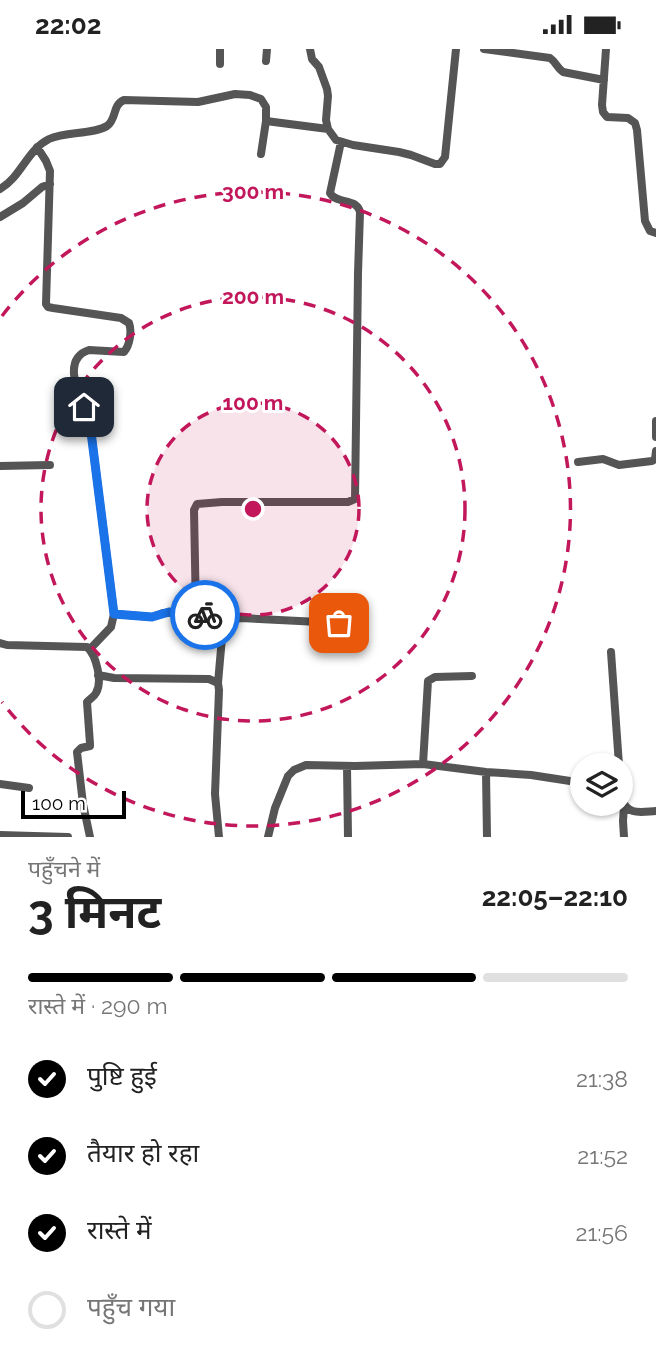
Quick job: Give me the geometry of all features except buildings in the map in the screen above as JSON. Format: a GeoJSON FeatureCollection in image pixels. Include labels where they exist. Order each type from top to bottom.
{"type":"FeatureCollection","features":[{"type":"Feature","properties":{"kind":"street"},"geometry":{"type":"LineString","coordinates":[[220,49],[220,64]]}},
{"type":"Feature","properties":{"kind":"street"},"geometry":{"type":"LineString","coordinates":[[266,61],[267,49]]}},
{"type":"Feature","properties":{"kind":"street"},"geometry":{"type":"LineString","coordinates":[[310,49],[327,89],[328,129],[335,140],[398,152],[435,164],[440,164],[445,157],[456,49]]}},
{"type":"Feature","properties":{"kind":"street"},"geometry":{"type":"LineString","coordinates":[[484,49],[550,58],[563,72],[604,81]]}},
{"type":"Feature","properties":{"kind":"street"},"geometry":{"type":"LineString","coordinates":[[606,49],[602,105],[605,116],[628,118],[635,123],[645,221],[650,231],[656,233]]}},
{"type":"Feature","properties":{"kind":"street"},"geometry":{"type":"LineString","coordinates":[[0,189],[16,177],[37,147],[47,140],[105,127],[119,102],[131,99],[198,102],[235,93],[261,99],[265,103],[266,121],[261,154]]}},
{"type":"Feature","properties":{"kind":"street"},"geometry":{"type":"LineString","coordinates":[[266,121],[328,129]]}},
{"type":"Feature","properties":{"kind":"street"},"geometry":{"type":"LineString","coordinates":[[196,614],[194,510],[197,504],[348,502],[355,499],[360,212],[356,204],[337,200],[330,193],[341,142]]}},
{"type":"Feature","properties":{"kind":"street"},"geometry":{"type":"LineString","coordinates":[[37,147],[49,166],[46,304],[53,308],[121,318],[131,327],[124,352],[84,352],[76,363],[74,376],[91,432],[114,614],[111,627],[90,649]]}},
{"type":"Feature","properties":{"kind":"street"},"geometry":{"type":"LineString","coordinates":[[0,217],[50,184]]}},
{"type":"Feature","properties":{"kind":"street"},"geometry":{"type":"LineString","coordinates":[[656,421],[656,437]]}},
{"type":"Feature","properties":{"kind":"street"},"geometry":{"type":"LineString","coordinates":[[578,462],[603,459],[624,465],[652,461],[656,451]]}},
{"type":"Feature","properties":{"kind":"street"},"geometry":{"type":"LineString","coordinates":[[0,466],[50,465]]}},
{"type":"Feature","properties":{"kind":"street"},"geometry":{"type":"LineString","coordinates":[[114,614],[152,617],[169,612],[214,616],[222,621],[260,618],[339,623]]}},
{"type":"Feature","properties":{"kind":"street"},"geometry":{"type":"LineString","coordinates":[[219,837],[215,793],[222,621]]}},
{"type":"Feature","properties":{"kind":"street"},"geometry":{"type":"LineString","coordinates":[[0,643],[81,646],[90,649]]}},
{"type":"Feature","properties":{"kind":"street"},"geometry":{"type":"LineString","coordinates":[[90,649],[99,675],[96,694],[87,702],[90,746],[77,752],[90,837]]}},
{"type":"Feature","properties":{"kind":"street"},"geometry":{"type":"LineString","coordinates":[[611,652],[618,753]]}},
{"type":"Feature","properties":{"kind":"street"},"geometry":{"type":"LineString","coordinates":[[99,675],[114,678],[209,679],[218,683]]}},
{"type":"Feature","properties":{"kind":"street"},"geometry":{"type":"LineString","coordinates":[[423,764],[428,681],[435,677],[472,675]]}},
{"type":"Feature","properties":{"kind":"street"},"geometry":{"type":"LineString","coordinates":[[268,837],[275,808],[288,776],[306,765],[423,764],[570,781]]}},
{"type":"Feature","properties":{"kind":"street"},"geometry":{"type":"LineString","coordinates":[[347,766],[348,837]]}},
{"type":"Feature","properties":{"kind":"street"},"geometry":{"type":"LineString","coordinates":[[486,772],[487,837]]}},
{"type":"Feature","properties":{"kind":"street"},"geometry":{"type":"LineString","coordinates":[[0,785],[29,789]]}},
{"type":"Feature","properties":{"kind":"street"},"geometry":{"type":"LineString","coordinates":[[633,811],[656,811]]}},
{"type":"Feature","properties":{"kind":"street"},"geometry":{"type":"LineString","coordinates":[[623,816],[624,837]]}},
{"type":"Feature","properties":{"kind":"street"},"geometry":{"type":"LineString","coordinates":[[0,835],[68,837]]}},
{"type":"Feature","properties":{"kind":"way so far"},"geometry":{"type":"LineString","coordinates":[[205,615],[218,617],[222,621],[240,618],[339,623]]}},
{"type":"Feature","properties":{"kind":"route"},"geometry":{"type":"LineString","coordinates":[[84,407],[91,432],[114,614],[152,617],[181,612],[205,615]]}}]}
